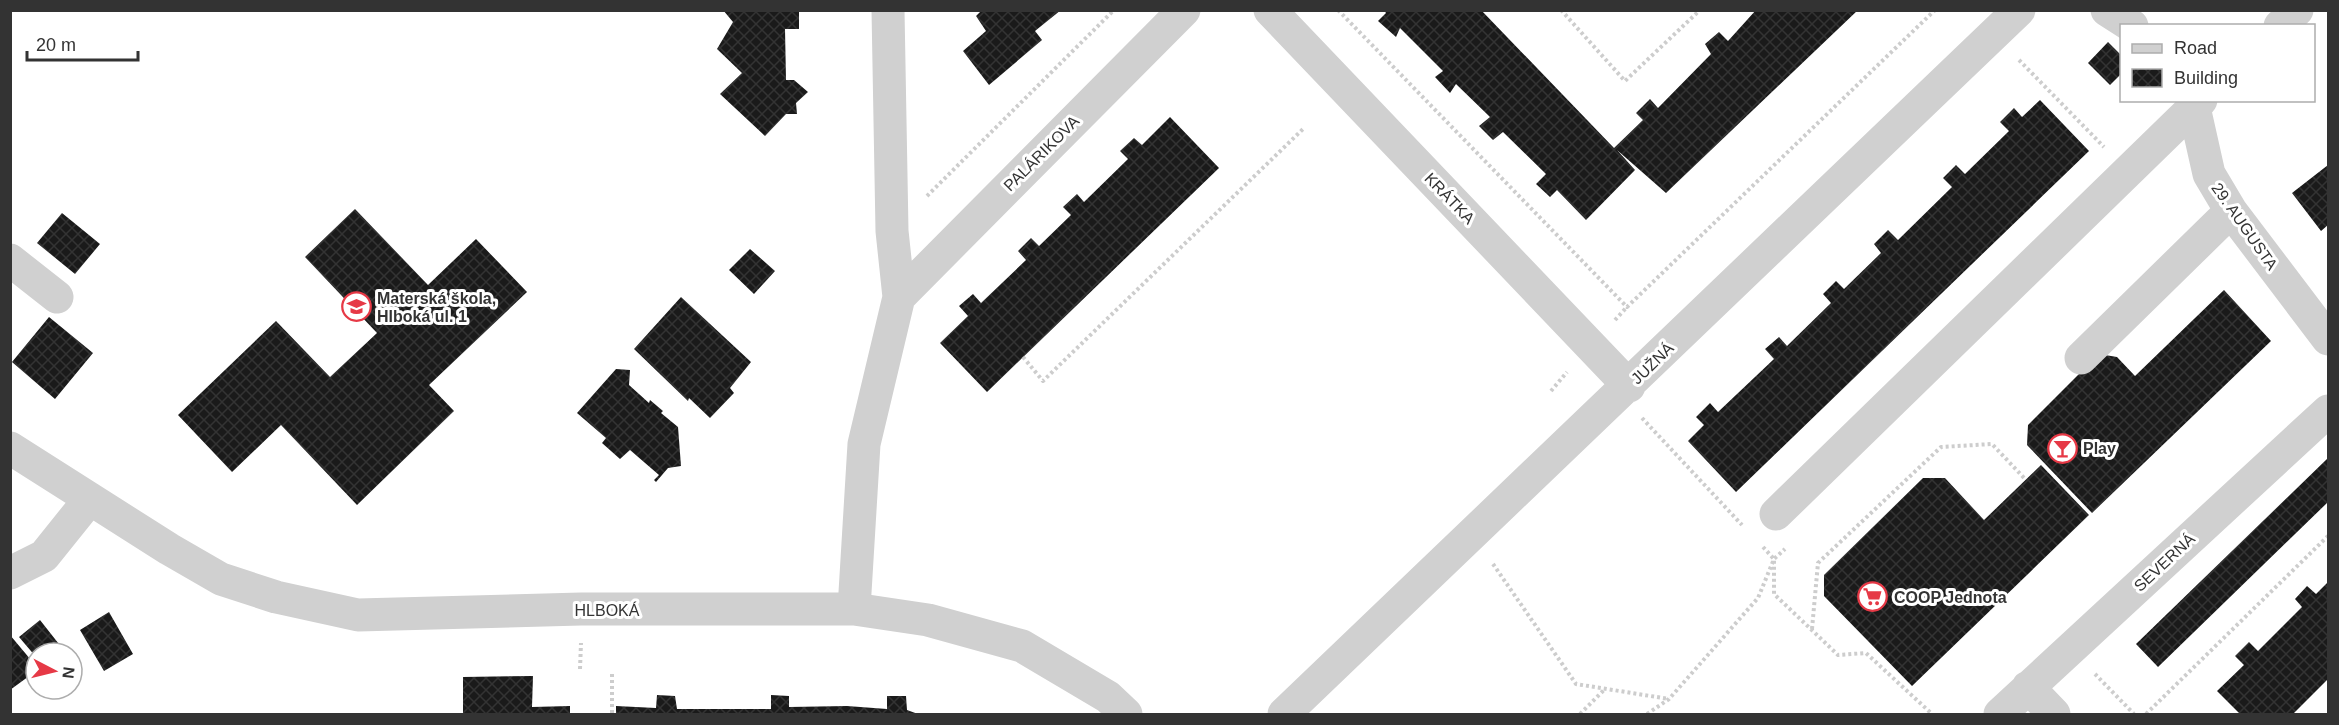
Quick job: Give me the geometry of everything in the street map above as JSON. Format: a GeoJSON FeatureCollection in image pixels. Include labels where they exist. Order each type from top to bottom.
{"type":"FeatureCollection","features":[{"type":"Feature","properties":{"kind":"street"},"geometry":{"type":"LineString","coordinates":[[854,609],[864,444],[899,297],[891,231],[888,10]]}},
{"type":"Feature","properties":{"kind":"street","name":"PALÁRIKOVA"},"geometry":{"type":"LineString","coordinates":[[899,297],[1185,10]]}},
{"type":"Feature","properties":{"kind":"street","name":"KRÁTKA"},"geometry":{"type":"LineString","coordinates":[[1270,10],[1624,390]]}},
{"type":"Feature","properties":{"kind":"street","name":"JUŽNÁ"},"geometry":{"type":"LineString","coordinates":[[1284,714],[2019,10]]}},
{"type":"Feature","properties":{"kind":"street"},"geometry":{"type":"LineString","coordinates":[[2107,10],[2129,24]]}},
{"type":"Feature","properties":{"kind":"street"},"geometry":{"type":"LineString","coordinates":[[2282,24],[2297,10]]}},
{"type":"Feature","properties":{"kind":"street"},"geometry":{"type":"LineString","coordinates":[[1776,514],[2198,104]]}},
{"type":"Feature","properties":{"kind":"street","name":"29. AUGUSTA"},"geometry":{"type":"LineString","coordinates":[[2198,104],[2209,174],[2231,211],[2328,339]]}},
{"type":"Feature","properties":{"kind":"street"},"geometry":{"type":"LineString","coordinates":[[2081,358],[2231,211]]}},
{"type":"Feature","properties":{"kind":"street"},"geometry":{"type":"LineString","coordinates":[[10,260],[57,297]]}},
{"type":"Feature","properties":{"kind":"street","name":"SEVERNÁ"},"geometry":{"type":"LineString","coordinates":[[2000,714],[2328,411]]}},
{"type":"Feature","properties":{"kind":"street","name":"HLBOKÁ"},"geometry":{"type":"LineString","coordinates":[[10,448],[89,500],[221,579],[276,597],[358,615],[582,609],[854,609],[928,620],[1022,646],[1108,697],[1126,714]]}},
{"type":"Feature","properties":{"kind":"street"},"geometry":{"type":"LineString","coordinates":[[10,573],[44,556],[89,500]]}},
{"type":"Feature","properties":{"kind":"street"},"geometry":{"type":"LineString","coordinates":[[2028,687],[2054,714]]}},
{"type":"Feature","properties":{"kind":"path"},"geometry":{"type":"LineString","coordinates":[[891,231],[1113,10]]}},
{"type":"Feature","properties":{"kind":"path"},"geometry":{"type":"LineString","coordinates":[[1338,10],[1627,307],[1935,10]]}},
{"type":"Feature","properties":{"kind":"path"},"geometry":{"type":"LineString","coordinates":[[1561,10],[1625,81],[1700,10]]}},
{"type":"Feature","properties":{"kind":"path"},"geometry":{"type":"LineString","coordinates":[[2014,55],[2128,172]]}},
{"type":"Feature","properties":{"kind":"path"},"geometry":{"type":"LineString","coordinates":[[1023,357],[1043,381],[1303,129]]}},
{"type":"Feature","properties":{"kind":"path"},"geometry":{"type":"LineString","coordinates":[[1624,390],[1747,530]]}},
{"type":"Feature","properties":{"kind":"path"},"geometry":{"type":"LineString","coordinates":[[1812,630],[1818,563],[1941,447],[1992,444],[2026,480]]}},
{"type":"Feature","properties":{"kind":"path"},"geometry":{"type":"LineString","coordinates":[[1472,534],[1576,684],[1669,699]]}},
{"type":"Feature","properties":{"kind":"path"},"geometry":{"type":"LineString","coordinates":[[2146,714],[2328,536]]}},
{"type":"Feature","properties":{"kind":"path"},"geometry":{"type":"LineString","coordinates":[[1647,714],[1669,699],[1758,598],[1774,559],[1791,543]]}},
{"type":"Feature","properties":{"kind":"path"},"geometry":{"type":"LineString","coordinates":[[1761,544],[1774,559],[1774,594],[1838,655],[1866,653],[1932,714]]}},
{"type":"Feature","properties":{"kind":"path"},"geometry":{"type":"LineString","coordinates":[[2070,648],[2134,714]]}},
{"type":"Feature","properties":{"kind":"path"},"geometry":{"type":"LineString","coordinates":[[612,674],[612,714]]}},
{"type":"Feature","properties":{"kind":"path"},"geometry":{"type":"LineString","coordinates":[[1580,714],[1604,689]]}},
{"type":"Feature","properties":{"kind":"building"},"geometry":{"type":"Polygon","coordinates":[[[723,10],[799,10],[799,29],[785,29],[786,80],[794,80],[808,92],[796,103],[797,114],[786,114],[765,136],[720,94],[742,73],[717,49],[733,22],[723,10]]]}},
{"type":"Feature","properties":{"kind":"building"},"geometry":{"type":"Polygon","coordinates":[[[982,10],[1061,10],[1035,31],[1042,40],[989,85],[963,51],[986,31],[976,16],[982,10]]]}},
{"type":"Feature","properties":{"kind":"building"},"geometry":{"type":"Polygon","coordinates":[[[1384,10],[1481,10],[1614,148],[1643,120],[1636,113],[1650,99],[1658,108],[1711,54],[1705,44],[1719,32],[1728,41],[1756,10],[1858,10],[1666,193],[1617,150],[1635,170],[1586,220],[1557,190],[1550,197],[1536,184],[1546,174],[1503,132],[1493,140],[1479,126],[1490,117],[1456,84],[1450,93],[1435,77],[1443,71],[1400,28],[1396,37],[1378,21],[1386,13],[1384,10]]]}},
{"type":"Feature","properties":{"kind":"building"},"geometry":{"type":"Polygon","coordinates":[[[2108,42],[2120,54],[2120,75],[2110,85],[2088,63],[2108,42]]]}},
{"type":"Feature","properties":{"kind":"building"},"geometry":{"type":"Polygon","coordinates":[[[2040,100],[2089,151],[1736,492],[1688,441],[1704,425],[1696,417],[1710,403],[1718,412],[1774,359],[1765,349],[1779,337],[1787,346],[1831,303],[1823,294],[1836,281],[1844,289],[1881,253],[1874,244],[1888,230],[1898,240],[1952,187],[1943,178],[1956,165],[1965,174],[2009,131],[2000,122],[2014,108],[2022,117],[2040,100]]]}},
{"type":"Feature","properties":{"kind":"building"},"geometry":{"type":"Polygon","coordinates":[[[1170,117],[1219,168],[987,392],[940,343],[968,316],[959,306],[973,294],[981,303],[1026,260],[1018,251],[1031,238],[1039,246],[1071,215],[1063,207],[1077,194],[1084,202],[1128,159],[1120,151],[1134,138],[1142,145],[1170,117]]]}},
{"type":"Feature","properties":{"kind":"building"},"geometry":{"type":"Polygon","coordinates":[[[2328,165],[2328,225],[2321,231],[2292,193],[2328,165]]]}},
{"type":"Feature","properties":{"kind":"building"},"geometry":{"type":"Polygon","coordinates":[[[355,209],[428,285],[476,239],[527,292],[429,385],[454,411],[357,505],[281,425],[232,472],[178,415],[276,321],[330,377],[377,333],[305,257],[355,209]]]}},
{"type":"Feature","properties":{"kind":"building"},"geometry":{"type":"Polygon","coordinates":[[[62,213],[100,244],[75,274],[37,243],[62,213]]]}},
{"type":"Feature","properties":{"kind":"building"},"geometry":{"type":"Polygon","coordinates":[[[750,249],[775,271],[754,294],[729,270],[750,249]]]}},
{"type":"Feature","properties":{"kind":"building"},"geometry":{"type":"Polygon","coordinates":[[[2224,290],[2271,341],[2092,513],[2027,445],[2028,425],[2099,354],[2117,357],[2135,376],[2224,290]]]}},
{"type":"Feature","properties":{"kind":"building"},"geometry":{"type":"Polygon","coordinates":[[[681,297],[751,362],[730,388],[734,393],[710,418],[689,398],[688,401],[634,349],[681,297]]]}},
{"type":"Feature","properties":{"kind":"building"},"geometry":{"type":"Polygon","coordinates":[[[49,317],[93,353],[55,399],[12,362],[49,317]]]}},
{"type":"Feature","properties":{"kind":"building"},"geometry":{"type":"Polygon","coordinates":[[[616,369],[630,370],[629,385],[649,403],[650,400],[663,411],[661,413],[678,427],[681,466],[668,468],[656,482],[654,480],[659,475],[630,450],[620,459],[602,443],[606,438],[577,413],[616,369]]]}},
{"type":"Feature","properties":{"kind":"building"},"geometry":{"type":"Polygon","coordinates":[[[2328,458],[2328,502],[2158,667],[2136,644],[2328,458]]]}},
{"type":"Feature","properties":{"kind":"building"},"geometry":{"type":"Polygon","coordinates":[[[2041,465],[2089,515],[1912,686],[1824,596],[1824,575],[1923,478],[1945,478],[1984,520],[2041,465]]]}},
{"type":"Feature","properties":{"kind":"building"},"geometry":{"type":"Polygon","coordinates":[[[2328,582],[2328,679],[2293,714],[2240,714],[2217,691],[2244,665],[2235,656],[2249,642],[2258,651],[2302,607],[2295,599],[2307,586],[2316,594],[2328,582]]]}},
{"type":"Feature","properties":{"kind":"building"},"geometry":{"type":"Polygon","coordinates":[[[109,612],[133,654],[104,671],[80,630],[109,612]]]}},
{"type":"Feature","properties":{"kind":"building"},"geometry":{"type":"Polygon","coordinates":[[[40,620],[57,641],[24,641],[24,643],[19,637],[40,620]]]}},
{"type":"Feature","properties":{"kind":"building"},"geometry":{"type":"Polygon","coordinates":[[[10,635],[24,652],[24,680],[10,690],[10,635]]]}},
{"type":"Feature","properties":{"kind":"building"},"geometry":{"type":"Polygon","coordinates":[[[533,676],[532,707],[570,706],[570,714],[463,714],[463,677],[533,676]]]}},
{"type":"Feature","properties":{"kind":"building"},"geometry":{"type":"Polygon","coordinates":[[[657,695],[675,696],[677,709],[771,709],[771,695],[789,696],[789,707],[847,706],[887,709],[887,696],[906,696],[907,710],[918,714],[616,714],[616,706],[656,708],[657,695]]]}},
{"type":"Feature","properties":{"kind":"place","name":"Materská škola, Hlboká ul. 1"},"geometry":{"type":"Point","coordinates":[356,307]}},
{"type":"Feature","properties":{"kind":"place","name":"Play"},"geometry":{"type":"Point","coordinates":[2062,448]}},
{"type":"Feature","properties":{"kind":"place","name":"COOP Jednota"},"geometry":{"type":"Point","coordinates":[1873,597]}}]}
